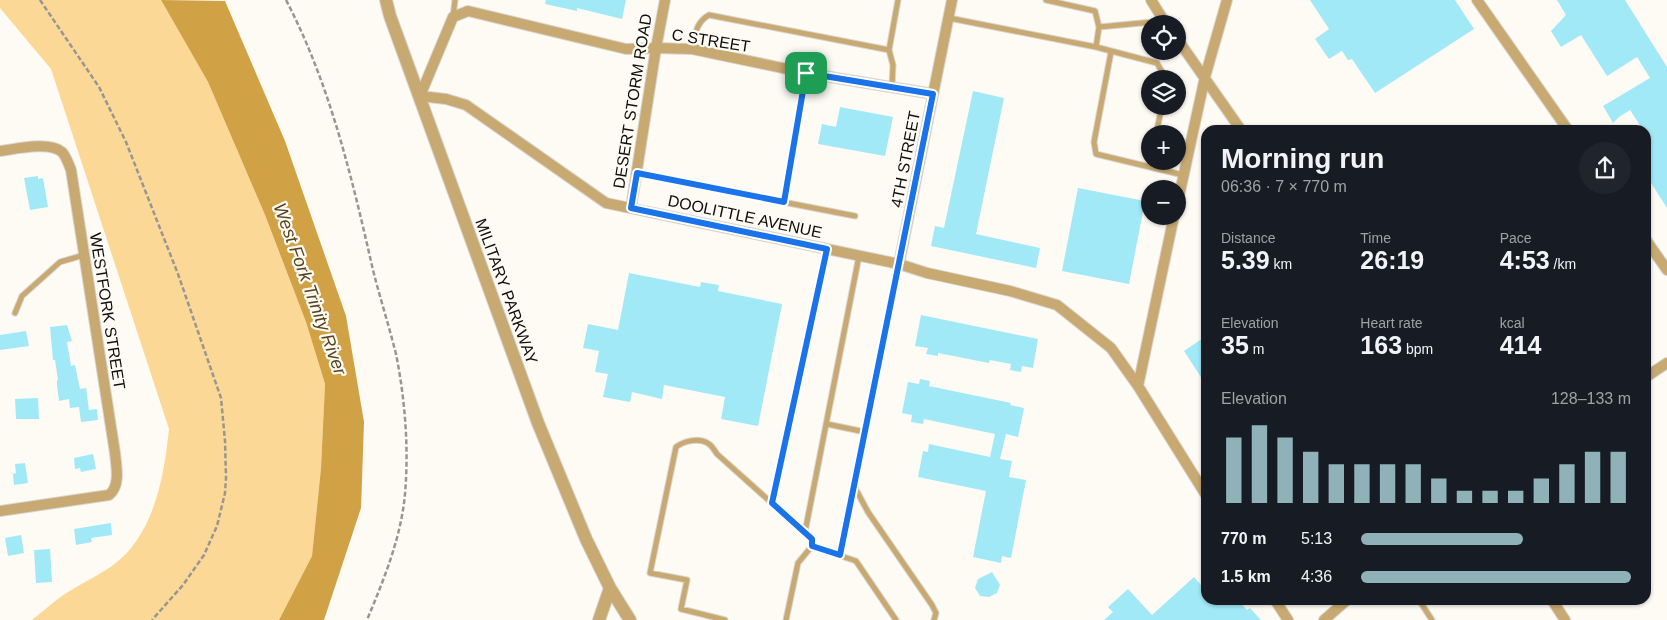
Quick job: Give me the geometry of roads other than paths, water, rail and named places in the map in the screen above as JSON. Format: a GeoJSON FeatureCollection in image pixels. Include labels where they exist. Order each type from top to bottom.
{"type":"FeatureCollection","features":[{"type":"Feature","properties":{"kind":"street","name":"MILITARY PARKWAY"},"geometry":{"type":"LineString","coordinates":[[386,0],[390,16],[538,423],[586,539],[610,588],[630,620]]}},
{"type":"Feature","properties":{"kind":"street","name":"DESERT STORM ROAD"},"geometry":{"type":"LineString","coordinates":[[631,208],[665,0]]}},
{"type":"Feature","properties":{"kind":"street","name":"4TH STREET"},"geometry":{"type":"LineString","coordinates":[[899,264],[952,0]]}},
{"type":"Feature","properties":{"kind":"street"},"geometry":{"type":"LineString","coordinates":[[1151,0],[1160,15]]}},
{"type":"Feature","properties":{"kind":"street"},"geometry":{"type":"LineString","coordinates":[[1182,180],[1205,77],[1227,0]]}},
{"type":"Feature","properties":{"kind":"street"},"geometry":{"type":"LineString","coordinates":[[1477,0],[1564,125]]}},
{"type":"Feature","properties":{"kind":"street","name":"C STREET"},"geometry":{"type":"LineString","coordinates":[[453,17],[468,10],[626,49],[692,49],[806,73],[933,94]]}},
{"type":"Feature","properties":{"kind":"street"},"geometry":{"type":"LineString","coordinates":[[420,96],[453,17]]}},
{"type":"Feature","properties":{"kind":"street"},"geometry":{"type":"LineString","coordinates":[[1186,51],[1238,125]]}},
{"type":"Feature","properties":{"kind":"street","name":"DOOLITTLE AVENUE"},"geometry":{"type":"LineString","coordinates":[[420,96],[446,99],[466,105],[606,203],[899,264],[928,273],[1010,291],[1057,305],[1110,348],[1138,386],[1201,485]]}},
{"type":"Feature","properties":{"kind":"street","name":"WESTFORK STREET"},"geometry":{"type":"LineString","coordinates":[[0,151],[38,146],[55,149],[63,153],[71,170],[114,443],[116,476],[114,492],[109,495],[0,512]]}},
{"type":"Feature","properties":{"kind":"street"},"geometry":{"type":"LineString","coordinates":[[1138,386],[1172,225]]}},
{"type":"Feature","properties":{"kind":"street"},"geometry":{"type":"LineString","coordinates":[[1651,247],[1667,270]]}},
{"type":"Feature","properties":{"kind":"street"},"geometry":{"type":"LineString","coordinates":[[1651,374],[1667,363]]}},
{"type":"Feature","properties":{"kind":"street"},"geometry":{"type":"LineString","coordinates":[[599,620],[610,588]]}},
{"type":"Feature","properties":{"kind":"street"},"geometry":{"type":"LineString","coordinates":[[1278,605],[1288,620]]}},
{"type":"Feature","properties":{"kind":"street"},"geometry":{"type":"LineString","coordinates":[[1324,620],[1341,605]]}},
{"type":"Feature","properties":{"kind":"street"},"geometry":{"type":"LineString","coordinates":[[1555,605],[1565,620]]}},
{"type":"Feature","properties":{"kind":"lane"},"geometry":{"type":"LineString","coordinates":[[453,17],[455,0]]}},
{"type":"Feature","properties":{"kind":"lane"},"geometry":{"type":"LineString","coordinates":[[892,87],[893,65],[889,50],[898,0]]}},
{"type":"Feature","properties":{"kind":"lane"},"geometry":{"type":"LineString","coordinates":[[1046,0],[1095,11],[1099,27],[1096,47]]}},
{"type":"Feature","properties":{"kind":"lane"},"geometry":{"type":"LineString","coordinates":[[1485,0],[1488,17]]}},
{"type":"Feature","properties":{"kind":"lane"},"geometry":{"type":"LineString","coordinates":[[692,49],[698,25],[702,18],[709,15],[889,50]]}},
{"type":"Feature","properties":{"kind":"lane"},"geometry":{"type":"LineString","coordinates":[[948,18],[1096,47],[1157,63],[1161,70]]}},
{"type":"Feature","properties":{"kind":"lane"},"geometry":{"type":"LineString","coordinates":[[1099,27],[1141,24]]}},
{"type":"Feature","properties":{"kind":"lane"},"geometry":{"type":"LineString","coordinates":[[1111,52],[1094,142],[1096,154],[1141,162]]}},
{"type":"Feature","properties":{"kind":"lane"},"geometry":{"type":"LineString","coordinates":[[784,202],[806,73]]}},
{"type":"Feature","properties":{"kind":"lane"},"geometry":{"type":"LineString","coordinates":[[1168,170],[1183,175]]}},
{"type":"Feature","properties":{"kind":"lane"},"geometry":{"type":"LineString","coordinates":[[637,173],[855,216]]}},
{"type":"Feature","properties":{"kind":"lane"},"geometry":{"type":"LineString","coordinates":[[772,503],[827,249]]}},
{"type":"Feature","properties":{"kind":"lane"},"geometry":{"type":"LineString","coordinates":[[15,313],[22,296],[60,262],[84,255]]}},
{"type":"Feature","properties":{"kind":"lane"},"geometry":{"type":"LineString","coordinates":[[805,532],[859,256]]}},
{"type":"Feature","properties":{"kind":"lane"},"geometry":{"type":"LineString","coordinates":[[840,555],[899,264]]}},
{"type":"Feature","properties":{"kind":"lane"},"geometry":{"type":"LineString","coordinates":[[826,424],[865,432]]}},
{"type":"Feature","properties":{"kind":"lane"},"geometry":{"type":"LineString","coordinates":[[725,620],[681,609],[688,580],[650,572],[676,447],[690,441],[697,440],[708,443],[717,454],[812,539],[812,546],[798,563],[786,620]]}},
{"type":"Feature","properties":{"kind":"lane"},"geometry":{"type":"LineString","coordinates":[[854,486],[868,512],[932,605],[936,613],[934,620]]}},
{"type":"Feature","properties":{"kind":"lane"},"geometry":{"type":"LineString","coordinates":[[812,546],[856,561],[896,620]]}},
{"type":"Feature","properties":{"kind":"lane"},"geometry":{"type":"LineString","coordinates":[[1422,605],[1432,620]]}},
{"type":"Feature","properties":{"kind":"water","name":"West Fork Trinity River"},"geometry":{"type":"Polygon","coordinates":[[[161,0],[225,1],[285,141],[346,316],[364,422],[361,508],[324,620],[279,620],[312,556],[321,468],[325,384],[306,322],[265,215],[208,82],[161,0]]]}}]}
